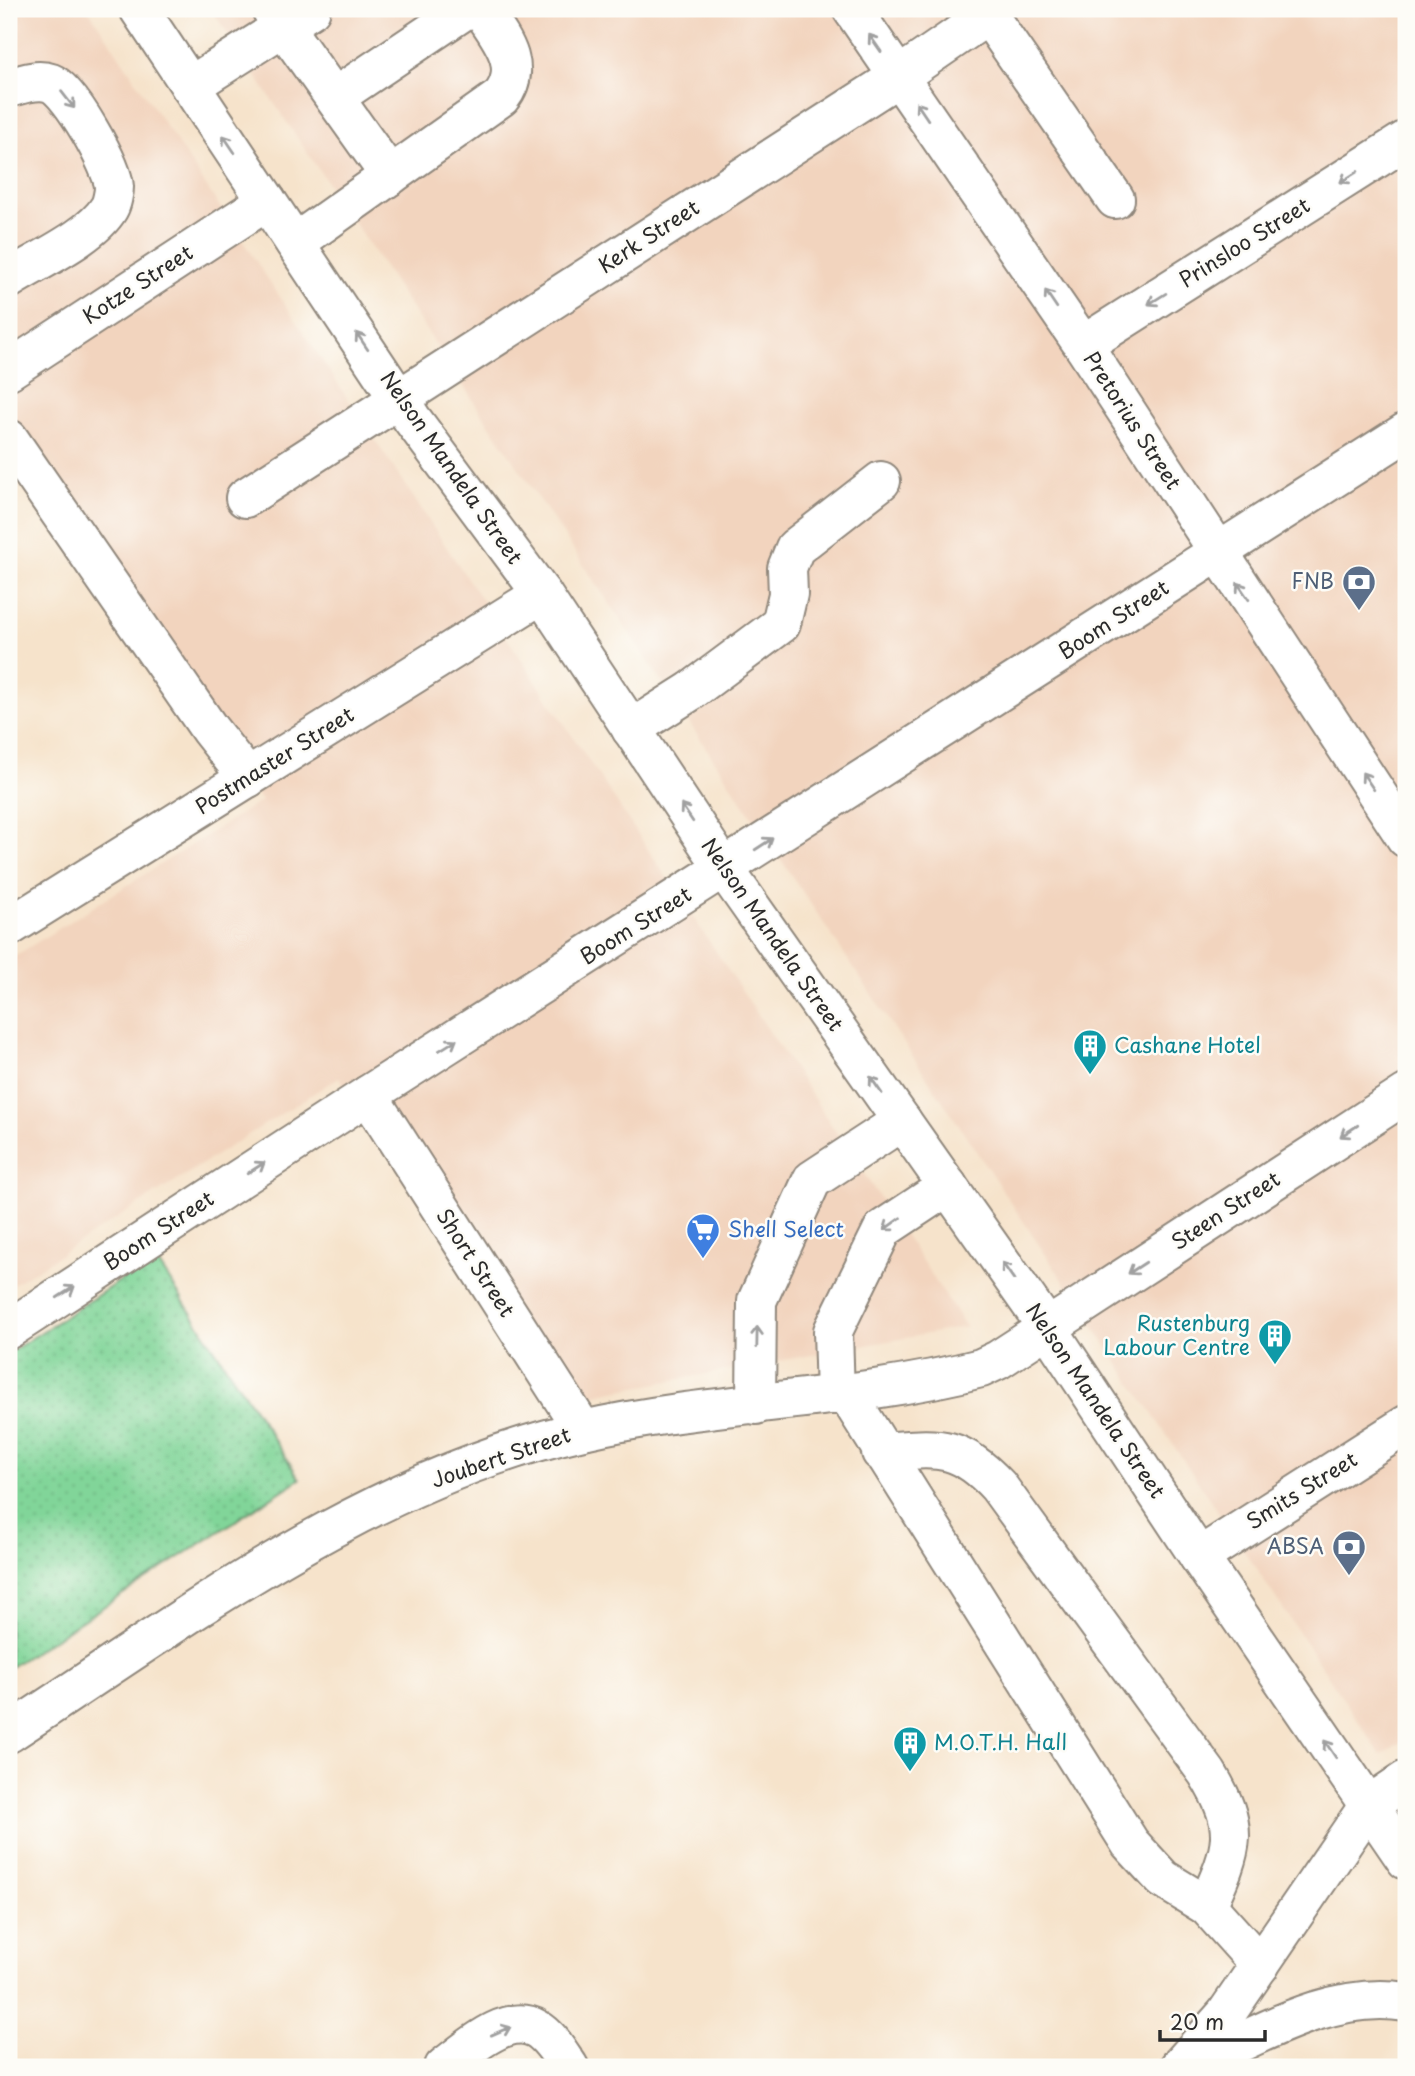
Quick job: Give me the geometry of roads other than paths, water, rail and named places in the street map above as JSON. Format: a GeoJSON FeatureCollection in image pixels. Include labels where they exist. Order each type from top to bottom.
{"type":"FeatureCollection","features":[{"type":"Feature","properties":{"kind":"street","name":"Nelson Mandela Street"},"geometry":{"type":"LineString","coordinates":[[139,9],[399,398],[542,594],[725,870],[1047,1327],[1199,1557],[1406,1860]]}},
{"type":"Feature","properties":{"kind":"street"},"geometry":{"type":"LineString","coordinates":[[335,97],[466,9]]}},
{"type":"Feature","properties":{"kind":"street"},"geometry":{"type":"LineString","coordinates":[[295,243],[501,97],[511,85],[512,68],[505,45],[481,9]]}},
{"type":"Feature","properties":{"kind":"street","name":"Pretorius Street"},"geometry":{"type":"LineString","coordinates":[[852,9],[1083,345],[1406,838]]}},
{"type":"Feature","properties":{"kind":"street"},"geometry":{"type":"LineString","coordinates":[[986,12],[1115,199]]}},
{"type":"Feature","properties":{"kind":"street","name":"Kerk Street"},"geometry":{"type":"LineString","coordinates":[[245,498],[898,76],[986,12]]}},
{"type":"Feature","properties":{"kind":"street"},"geometry":{"type":"LineString","coordinates":[[190,86],[289,15],[335,97],[390,176]]}},
{"type":"Feature","properties":{"kind":"street"},"geometry":{"type":"LineString","coordinates":[[9,88],[28,81],[51,83],[68,96],[108,166],[114,187],[110,207],[91,228],[9,279]]}},
{"type":"Feature","properties":{"kind":"street","name":"Prinsloo Street"},"geometry":{"type":"LineString","coordinates":[[1083,345],[1406,140]]}},
{"type":"Feature","properties":{"kind":"street","name":"Kotze Street"},"geometry":{"type":"LineString","coordinates":[[9,370],[267,201]]}},
{"type":"Feature","properties":{"kind":"street","name":"Boom Street"},"geometry":{"type":"LineString","coordinates":[[9,1329],[368,1095],[725,870],[1406,432]]}},
{"type":"Feature","properties":{"kind":"street"},"geometry":{"type":"LineString","coordinates":[[9,439],[210,730],[248,778]]}},
{"type":"Feature","properties":{"kind":"street"},"geometry":{"type":"LineString","coordinates":[[631,729],[691,691],[781,624],[787,603],[787,568],[795,548],[881,481]]}},
{"type":"Feature","properties":{"kind":"street","name":"Postmaster Street"},"geometry":{"type":"LineString","coordinates":[[9,927],[542,594]]}},
{"type":"Feature","properties":{"kind":"street","name":"Steen Street"},"geometry":{"type":"LineString","coordinates":[[1047,1327],[1406,1094]]}},
{"type":"Feature","properties":{"kind":"street","name":"Short Street"},"geometry":{"type":"LineString","coordinates":[[368,1095],[583,1430]]}},
{"type":"Feature","properties":{"kind":"street"},"geometry":{"type":"LineString","coordinates":[[756,1405],[757,1301],[812,1180],[902,1121]]}},
{"type":"Feature","properties":{"kind":"street"},"geometry":{"type":"LineString","coordinates":[[948,1186],[883,1229],[833,1331],[841,1395],[881,1452],[1130,1843],[1163,1879],[1207,1906],[1260,1965]]}},
{"type":"Feature","properties":{"kind":"street","name":"Joubert Street"},"geometry":{"type":"LineString","coordinates":[[9,1733],[299,1545],[438,1477],[583,1430],[841,1395],[981,1368],[1047,1327]]}},
{"type":"Feature","properties":{"kind":"street","name":"Smits Street"},"geometry":{"type":"LineString","coordinates":[[1199,1557],[1406,1426]]}},
{"type":"Feature","properties":{"kind":"street"},"geometry":{"type":"LineString","coordinates":[[881,1452],[936,1448],[959,1454],[979,1465],[998,1486],[1199,1762],[1224,1801],[1231,1840],[1227,1862],[1207,1906]]}},
{"type":"Feature","properties":{"kind":"street"},"geometry":{"type":"LineString","coordinates":[[1179,2067],[1226,2014],[1369,1805],[1406,1780]]}},
{"type":"Feature","properties":{"kind":"street"},"geometry":{"type":"LineString","coordinates":[[1188,2067],[1336,2004],[1389,1999],[1406,2002]]}},
{"type":"Feature","properties":{"kind":"street"},"geometry":{"type":"LineString","coordinates":[[444,2067],[495,2032],[517,2024],[535,2027],[549,2038],[569,2067]]}},
{"type":"Feature","properties":{"kind":"place","name":"FNB"},"geometry":{"type":"Point","coordinates":[1359,612]}},
{"type":"Feature","properties":{"kind":"place","name":"Cashane Hotel"},"geometry":{"type":"Point","coordinates":[1090,1076]}},
{"type":"Feature","properties":{"kind":"place","name":"Shell Select"},"geometry":{"type":"Point","coordinates":[703,1260]}},
{"type":"Feature","properties":{"kind":"place","name":"Rustenburg Labour Centre"},"geometry":{"type":"Point","coordinates":[1275,1366]}},
{"type":"Feature","properties":{"kind":"place","name":"ABSA"},"geometry":{"type":"Point","coordinates":[1349,1577]}},
{"type":"Feature","properties":{"kind":"place","name":"M.O.T.H. Hall"},"geometry":{"type":"Point","coordinates":[910,1773]}}]}
